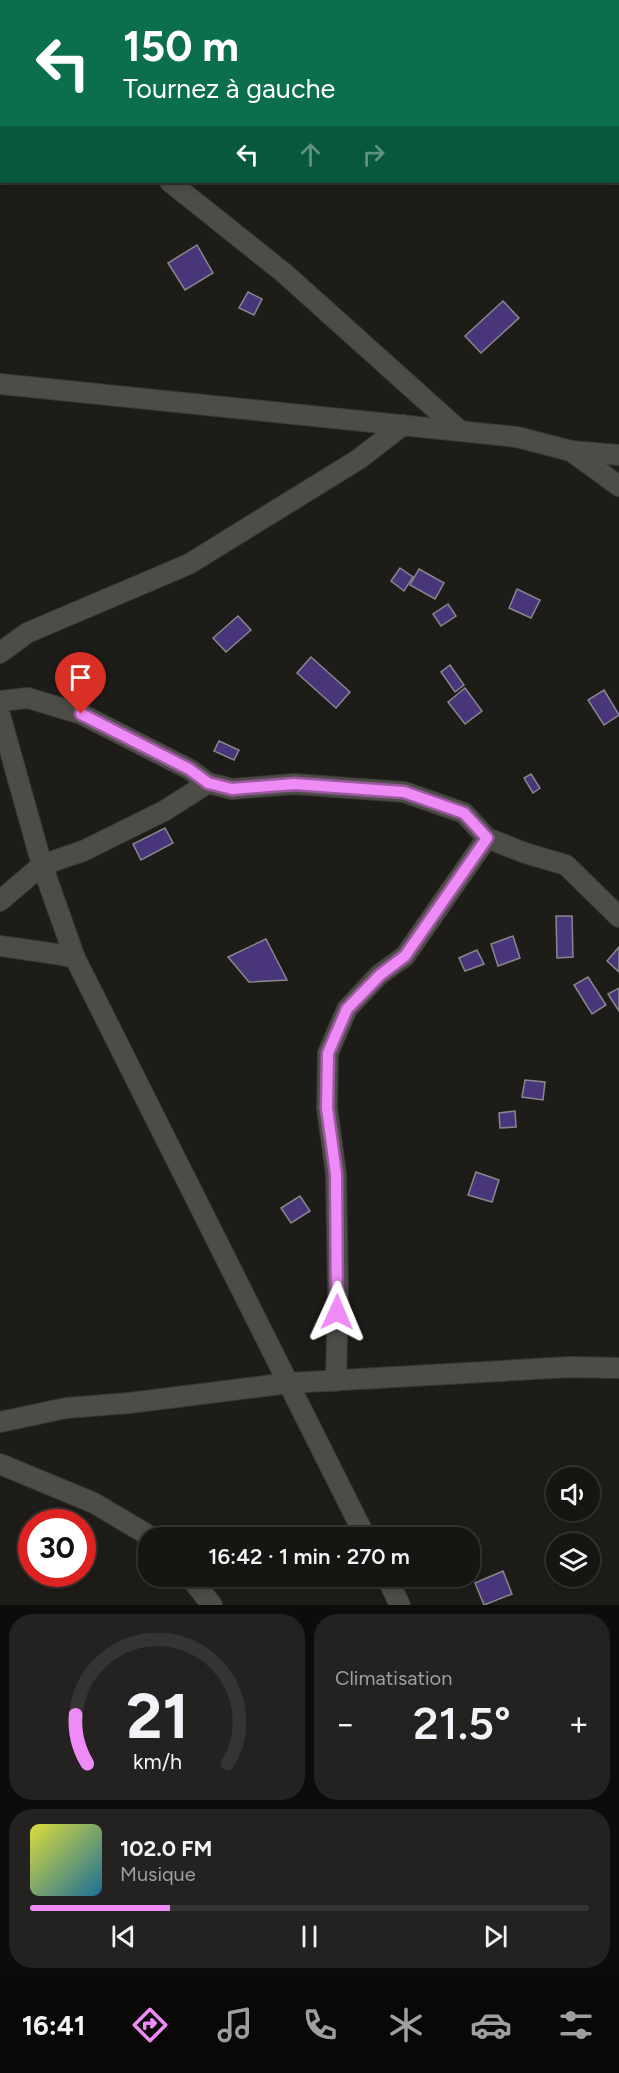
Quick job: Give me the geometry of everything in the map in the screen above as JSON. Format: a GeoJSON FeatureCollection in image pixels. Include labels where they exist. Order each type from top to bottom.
{"type":"FeatureCollection","features":[{"type":"Feature","properties":{"kind":"street"},"geometry":{"type":"LineString","coordinates":[[171,183],[284,273],[460,431]]}},
{"type":"Feature","properties":{"kind":"street"},"geometry":{"type":"LineString","coordinates":[[0,384],[517,437],[570,451],[619,455]]}},
{"type":"Feature","properties":{"kind":"street"},"geometry":{"type":"LineString","coordinates":[[0,653],[27,633],[189,564],[359,459],[403,425]]}},
{"type":"Feature","properties":{"kind":"street"},"geometry":{"type":"LineString","coordinates":[[570,451],[619,486]]}},
{"type":"Feature","properties":{"kind":"street"},"geometry":{"type":"LineString","coordinates":[[0,700],[28,698],[81,714],[189,769],[208,783],[232,789],[294,784],[404,792],[464,813],[487,838],[525,853],[566,865],[619,917]]}},
{"type":"Feature","properties":{"kind":"street"},"geometry":{"type":"LineString","coordinates":[[0,715],[42,865],[75,958],[361,1527]]}},
{"type":"Feature","properties":{"kind":"street"},"geometry":{"type":"LineString","coordinates":[[0,901],[42,865],[83,851],[164,811],[208,783]]}},
{"type":"Feature","properties":{"kind":"street"},"geometry":{"type":"LineString","coordinates":[[336,1381],[338,1289],[336,1174],[327,1108],[328,1053],[347,1009],[380,975],[405,956],[487,838]]}},
{"type":"Feature","properties":{"kind":"street"},"geometry":{"type":"LineString","coordinates":[[0,946],[75,958]]}},
{"type":"Feature","properties":{"kind":"street"},"geometry":{"type":"LineString","coordinates":[[0,1422],[66,1407],[129,1403],[289,1383],[570,1367],[619,1368]]}},
{"type":"Feature","properties":{"kind":"street"},"geometry":{"type":"LineString","coordinates":[[0,1464],[94,1503],[138,1529]]}},
{"type":"Feature","properties":{"kind":"street"},"geometry":{"type":"LineString","coordinates":[[198,1587],[213,1605]]}},
{"type":"Feature","properties":{"kind":"street"},"geometry":{"type":"LineString","coordinates":[[391,1587],[400,1605]]}},
{"type":"Feature","properties":{"kind":"building"},"geometry":{"type":"Polygon","coordinates":[[[197,245],[213,273],[185,290],[168,263],[197,245]]]}},
{"type":"Feature","properties":{"kind":"building"},"geometry":{"type":"Polygon","coordinates":[[[248,292],[262,299],[254,315],[239,308],[248,292]]]}},
{"type":"Feature","properties":{"kind":"building"},"geometry":{"type":"Polygon","coordinates":[[[503,301],[519,318],[481,353],[465,336],[503,301]]]}},
{"type":"Feature","properties":{"kind":"building"},"geometry":{"type":"Polygon","coordinates":[[[400,568],[413,577],[404,591],[391,581],[400,568]]]}},
{"type":"Feature","properties":{"kind":"building"},"geometry":{"type":"Polygon","coordinates":[[[419,569],[444,583],[435,599],[410,585],[419,569]]]}},
{"type":"Feature","properties":{"kind":"building"},"geometry":{"type":"Polygon","coordinates":[[[517,589],[540,600],[531,618],[509,608],[517,589]]]}},
{"type":"Feature","properties":{"kind":"building"},"geometry":{"type":"Polygon","coordinates":[[[448,604],[456,616],[441,626],[433,614],[448,604]]]}},
{"type":"Feature","properties":{"kind":"building"},"geometry":{"type":"Polygon","coordinates":[[[238,616],[251,630],[226,652],[213,638],[238,616]]]}},
{"type":"Feature","properties":{"kind":"building"},"geometry":{"type":"Polygon","coordinates":[[[311,657],[350,692],[336,708],[297,673],[311,657]]]}},
{"type":"Feature","properties":{"kind":"building"},"geometry":{"type":"Polygon","coordinates":[[[450,665],[464,685],[455,692],[441,672],[450,665]]]}},
{"type":"Feature","properties":{"kind":"building"},"geometry":{"type":"Polygon","coordinates":[[[465,688],[482,711],[465,724],[448,702],[465,688]]]}},
{"type":"Feature","properties":{"kind":"building"},"geometry":{"type":"Polygon","coordinates":[[[604,690],[619,715],[604,725],[588,700],[604,690]]]}},
{"type":"Feature","properties":{"kind":"building"},"geometry":{"type":"Polygon","coordinates":[[[219,741],[239,750],[234,760],[214,751],[219,741]]]}},
{"type":"Feature","properties":{"kind":"building"},"geometry":{"type":"Polygon","coordinates":[[[531,774],[540,788],[533,793],[524,778],[531,774]]]}},
{"type":"Feature","properties":{"kind":"building"},"geometry":{"type":"Polygon","coordinates":[[[165,828],[173,843],[141,860],[133,844],[165,828]]]}},
{"type":"Feature","properties":{"kind":"building"},"geometry":{"type":"Polygon","coordinates":[[[556,916],[572,916],[573,957],[557,958],[556,916]]]}},
{"type":"Feature","properties":{"kind":"building"},"geometry":{"type":"Polygon","coordinates":[[[513,936],[520,958],[498,966],[491,944],[513,936]]]}},
{"type":"Feature","properties":{"kind":"building"},"geometry":{"type":"Polygon","coordinates":[[[266,939],[287,980],[249,982],[228,957],[266,939]]]}},
{"type":"Feature","properties":{"kind":"building"},"geometry":{"type":"Polygon","coordinates":[[[619,947],[619,972],[607,961],[619,947]]]}},
{"type":"Feature","properties":{"kind":"building"},"geometry":{"type":"Polygon","coordinates":[[[477,950],[484,964],[465,971],[459,958],[477,950]]]}},
{"type":"Feature","properties":{"kind":"building"},"geometry":{"type":"Polygon","coordinates":[[[588,977],[606,1005],[592,1014],[574,985],[588,977]]]}},
{"type":"Feature","properties":{"kind":"building"},"geometry":{"type":"Polygon","coordinates":[[[619,988],[619,1011],[608,994],[619,988]]]}},
{"type":"Feature","properties":{"kind":"building"},"geometry":{"type":"Polygon","coordinates":[[[525,1080],[545,1082],[543,1100],[522,1097],[525,1080]]]}},
{"type":"Feature","properties":{"kind":"building"},"geometry":{"type":"Polygon","coordinates":[[[515,1111],[516,1127],[500,1128],[499,1113],[515,1111]]]}},
{"type":"Feature","properties":{"kind":"building"},"geometry":{"type":"Polygon","coordinates":[[[476,1172],[499,1180],[492,1202],[468,1195],[476,1172]]]}},
{"type":"Feature","properties":{"kind":"building"},"geometry":{"type":"Polygon","coordinates":[[[300,1196],[310,1211],[291,1223],[281,1208],[300,1196]]]}},
{"type":"Feature","properties":{"kind":"building"},"geometry":{"type":"Polygon","coordinates":[[[503,1571],[512,1594],[484,1605],[477,1587],[480,1587],[480,1581],[503,1571]]]}},
{"type":"Feature","properties":{"kind":"route"},"geometry":{"type":"LineString","coordinates":[[81,714],[189,769],[208,783],[232,789],[294,784],[404,792],[464,813],[487,838],[405,956],[380,975],[347,1009],[328,1053],[327,1108],[336,1174],[337,1312]]}}]}
